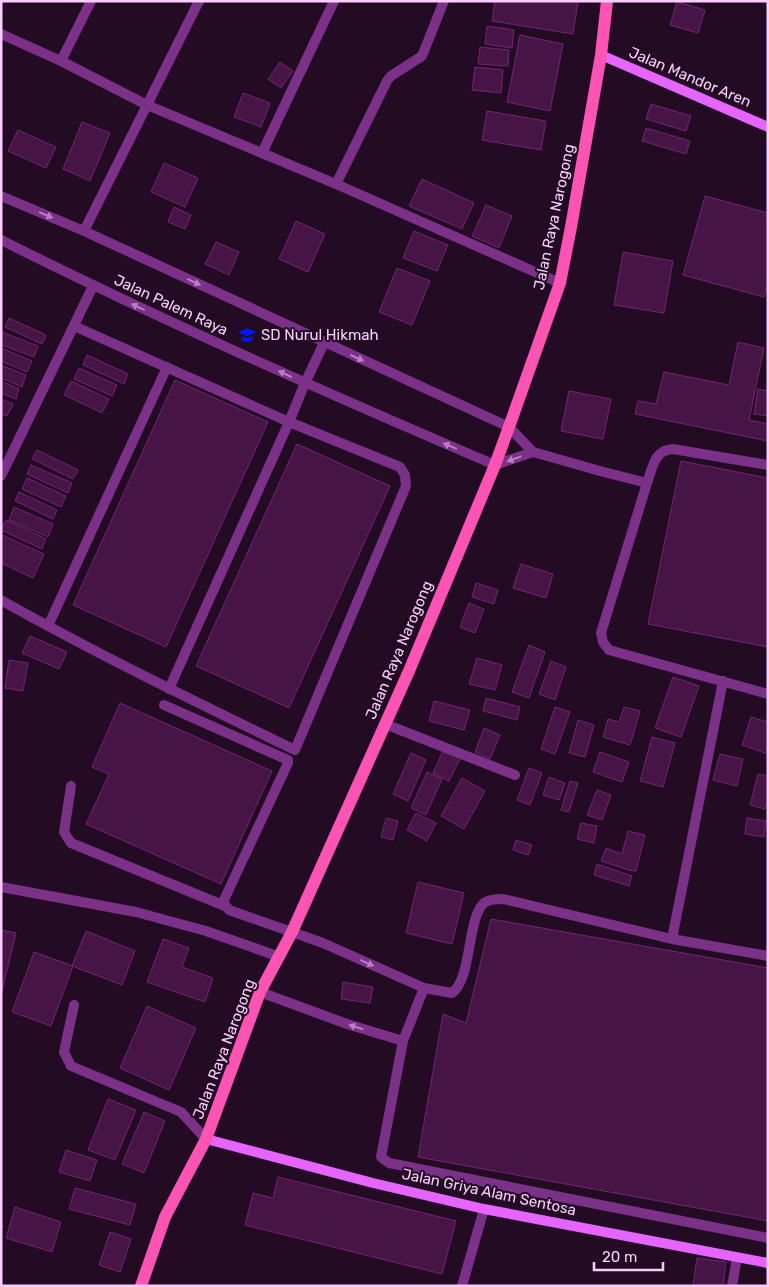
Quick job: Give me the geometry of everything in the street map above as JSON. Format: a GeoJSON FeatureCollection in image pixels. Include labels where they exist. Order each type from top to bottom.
{"type":"FeatureCollection","features":[{"type":"Feature","properties":{"kind":"main road","name":"Jalan Raya Narogong"},"geometry":{"type":"LineString","coordinates":[[141,1286],[165,1217],[206,1139],[260,992],[292,932],[385,724],[495,465],[509,427],[560,283],[601,55],[607,1]]}},
{"type":"Feature","properties":{"kind":"street"},"geometry":{"type":"LineString","coordinates":[[61,61],[91,1]]}},
{"type":"Feature","properties":{"kind":"street"},"geometry":{"type":"LineString","coordinates":[[84,231],[199,1]]}},
{"type":"Feature","properties":{"kind":"street"},"geometry":{"type":"LineString","coordinates":[[262,153],[334,1]]}},
{"type":"Feature","properties":{"kind":"street"},"geometry":{"type":"LineString","coordinates":[[336,184],[387,81],[391,76],[422,56],[444,1]]}},
{"type":"Feature","properties":{"kind":"street"},"geometry":{"type":"LineString","coordinates":[[1,34],[61,61],[147,105],[336,184],[560,283]]}},
{"type":"Feature","properties":{"kind":"street","name":"Jalan Mandor Aren"},"geometry":{"type":"LineString","coordinates":[[601,55],[768,126]]}},
{"type":"Feature","properties":{"kind":"street","name":"Jalan Palem Raya"},"geometry":{"type":"LineString","coordinates":[[1,196],[84,231],[509,427]]}},
{"type":"Feature","properties":{"kind":"street","name":"Jalan Palem Raya"},"geometry":{"type":"LineString","coordinates":[[1,240],[93,286],[305,383],[495,465]]}},
{"type":"Feature","properties":{"kind":"street"},"geometry":{"type":"LineString","coordinates":[[1,476],[93,286]]}},
{"type":"Feature","properties":{"kind":"street"},"geometry":{"type":"LineString","coordinates":[[1,600],[169,689],[295,750],[406,486],[405,475],[400,467],[289,422],[74,326]]}},
{"type":"Feature","properties":{"kind":"street"},"geometry":{"type":"LineString","coordinates":[[169,689],[324,343]]}},
{"type":"Feature","properties":{"kind":"street"},"geometry":{"type":"LineString","coordinates":[[48,626],[167,367]]}},
{"type":"Feature","properties":{"kind":"street"},"geometry":{"type":"LineString","coordinates":[[509,427],[533,452],[600,472],[647,482]]}},
{"type":"Feature","properties":{"kind":"street"},"geometry":{"type":"LineString","coordinates":[[768,465],[673,449],[665,449],[660,453],[647,482],[602,633],[603,642],[609,650],[768,694]]}},
{"type":"Feature","properties":{"kind":"street"},"geometry":{"type":"LineString","coordinates":[[495,465],[533,452]]}},
{"type":"Feature","properties":{"kind":"street"},"geometry":{"type":"LineString","coordinates":[[672,939],[723,681]]}},
{"type":"Feature","properties":{"kind":"street"},"geometry":{"type":"LineString","coordinates":[[164,705],[288,760],[223,902],[225,906]]}},
{"type":"Feature","properties":{"kind":"street"},"geometry":{"type":"LineString","coordinates":[[385,724],[515,775]]}},
{"type":"Feature","properties":{"kind":"street"},"geometry":{"type":"LineString","coordinates":[[71,786],[64,832],[71,844],[225,906],[229,910],[323,943],[424,988],[452,994],[458,989],[478,911],[485,902],[503,899],[672,939],[768,956]]}},
{"type":"Feature","properties":{"kind":"street"},"geometry":{"type":"LineString","coordinates":[[1,887],[136,912],[206,931],[280,956]]}},
{"type":"Feature","properties":{"kind":"street"},"geometry":{"type":"LineString","coordinates":[[424,988],[403,1041],[380,1157],[388,1162],[768,1238]]}},
{"type":"Feature","properties":{"kind":"street"},"geometry":{"type":"LineString","coordinates":[[260,992],[347,1024],[403,1041]]}},
{"type":"Feature","properties":{"kind":"street"},"geometry":{"type":"LineString","coordinates":[[74,1005],[64,1052],[71,1066],[181,1112],[206,1139]]}},
{"type":"Feature","properties":{"kind":"street","name":"Jalan Griya Alam Sentosa"},"geometry":{"type":"LineString","coordinates":[[206,1139],[373,1183],[484,1209],[768,1263]]}},
{"type":"Feature","properties":{"kind":"street"},"geometry":{"type":"LineString","coordinates":[[462,1286],[484,1209]]}},
{"type":"Feature","properties":{"kind":"street"},"geometry":{"type":"LineString","coordinates":[[732,1286],[737,1258]]}},
{"type":"Feature","properties":{"kind":"building"},"geometry":{"type":"Polygon","coordinates":[[[495,1],[578,1],[573,34],[492,21],[495,1]]]}},
{"type":"Feature","properties":{"kind":"building"},"geometry":{"type":"Polygon","coordinates":[[[677,2],[705,10],[698,33],[670,25],[677,2]]]}},
{"type":"Feature","properties":{"kind":"building"},"geometry":{"type":"Polygon","coordinates":[[[487,26],[514,30],[512,48],[485,44],[487,26]]]}},
{"type":"Feature","properties":{"kind":"building"},"geometry":{"type":"Polygon","coordinates":[[[520,35],[563,44],[550,111],[507,102],[520,35]]]}},
{"type":"Feature","properties":{"kind":"building"},"geometry":{"type":"Polygon","coordinates":[[[480,47],[509,50],[508,66],[478,64],[480,47]]]}},
{"type":"Feature","properties":{"kind":"building"},"geometry":{"type":"Polygon","coordinates":[[[280,62],[293,71],[281,88],[268,79],[280,62]]]}},
{"type":"Feature","properties":{"kind":"building"},"geometry":{"type":"Polygon","coordinates":[[[475,67],[503,70],[501,93],[472,90],[475,67]]]}},
{"type":"Feature","properties":{"kind":"building"},"geometry":{"type":"Polygon","coordinates":[[[243,93],[270,103],[261,127],[234,117],[243,93]]]}},
{"type":"Feature","properties":{"kind":"building"},"geometry":{"type":"Polygon","coordinates":[[[651,104],[691,116],[686,131],[646,119],[651,104]]]}},
{"type":"Feature","properties":{"kind":"building"},"geometry":{"type":"Polygon","coordinates":[[[487,111],[546,121],[541,150],[482,140],[487,111]]]}},
{"type":"Feature","properties":{"kind":"building"},"geometry":{"type":"Polygon","coordinates":[[[82,122],[110,133],[90,181],[63,169],[82,122]]]}},
{"type":"Feature","properties":{"kind":"building"},"geometry":{"type":"Polygon","coordinates":[[[646,128],[690,141],[686,154],[642,141],[646,128]]]}},
{"type":"Feature","properties":{"kind":"building"},"geometry":{"type":"Polygon","coordinates":[[[18,130],[56,147],[46,168],[8,151],[18,130]]]}},
{"type":"Feature","properties":{"kind":"building"},"geometry":{"type":"Polygon","coordinates":[[[164,163],[198,178],[185,207],[151,192],[164,163]]]}},
{"type":"Feature","properties":{"kind":"building"},"geometry":{"type":"Polygon","coordinates":[[[422,179],[474,203],[462,229],[409,206],[422,179]]]}},
{"type":"Feature","properties":{"kind":"building"},"geometry":{"type":"Polygon","coordinates":[[[705,196],[768,213],[768,283],[764,297],[683,275],[705,196]]]}},
{"type":"Feature","properties":{"kind":"building"},"geometry":{"type":"Polygon","coordinates":[[[486,205],[512,216],[499,248],[472,236],[486,205]]]}},
{"type":"Feature","properties":{"kind":"building"},"geometry":{"type":"Polygon","coordinates":[[[174,207],[191,215],[185,229],[168,222],[174,207]]]}},
{"type":"Feature","properties":{"kind":"building"},"geometry":{"type":"Polygon","coordinates":[[[296,221],[325,234],[308,272],[279,259],[296,221]]]}},
{"type":"Feature","properties":{"kind":"building"},"geometry":{"type":"Polygon","coordinates":[[[414,231],[448,245],[437,271],[403,258],[414,231]]]}},
{"type":"Feature","properties":{"kind":"building"},"geometry":{"type":"Polygon","coordinates":[[[216,242],[239,252],[229,275],[205,264],[216,242]]]}},
{"type":"Feature","properties":{"kind":"building"},"geometry":{"type":"Polygon","coordinates":[[[623,252],[673,261],[664,313],[614,305],[623,252]]]}},
{"type":"Feature","properties":{"kind":"building"},"geometry":{"type":"Polygon","coordinates":[[[397,268],[430,281],[412,325],[379,312],[397,268]]]}},
{"type":"Feature","properties":{"kind":"building"},"geometry":{"type":"Polygon","coordinates":[[[9,318],[46,335],[42,344],[5,327],[9,318]]]}},
{"type":"Feature","properties":{"kind":"building"},"geometry":{"type":"Polygon","coordinates":[[[2,332],[38,346],[34,357],[1,345],[2,332]]]}},
{"type":"Feature","properties":{"kind":"building"},"geometry":{"type":"Polygon","coordinates":[[[738,342],[764,348],[749,420],[768,424],[768,441],[635,414],[638,401],[656,404],[664,372],[729,385],[738,342]]]}},
{"type":"Feature","properties":{"kind":"building"},"geometry":{"type":"Polygon","coordinates":[[[1,348],[32,361],[27,372],[1,361],[1,348]]]}},
{"type":"Feature","properties":{"kind":"building"},"geometry":{"type":"Polygon","coordinates":[[[87,355],[128,374],[124,384],[83,365],[87,355]]]}},
{"type":"Feature","properties":{"kind":"building"},"geometry":{"type":"Polygon","coordinates":[[[1,365],[26,375],[22,387],[1,378],[1,365]]]}},
{"type":"Feature","properties":{"kind":"building"},"geometry":{"type":"Polygon","coordinates":[[[79,368],[117,385],[112,396],[74,379],[79,368]]]}},
{"type":"Feature","properties":{"kind":"building"},"geometry":{"type":"Polygon","coordinates":[[[175,380],[268,422],[166,647],[73,605],[175,380]]]}},
{"type":"Feature","properties":{"kind":"building"},"geometry":{"type":"Polygon","coordinates":[[[1,381],[19,389],[16,399],[1,393],[1,381]]]}},
{"type":"Feature","properties":{"kind":"building"},"geometry":{"type":"Polygon","coordinates":[[[71,381],[109,399],[102,413],[64,395],[71,381]]]}},
{"type":"Feature","properties":{"kind":"building"},"geometry":{"type":"Polygon","coordinates":[[[758,389],[768,391],[768,416],[754,414],[758,389]]]}},
{"type":"Feature","properties":{"kind":"building"},"geometry":{"type":"Polygon","coordinates":[[[569,391],[611,399],[603,439],[561,431],[569,391]]]}},
{"type":"Feature","properties":{"kind":"building"},"geometry":{"type":"Polygon","coordinates":[[[1,399],[13,404],[7,416],[1,414],[1,399]]]}},
{"type":"Feature","properties":{"kind":"building"},"geometry":{"type":"Polygon","coordinates":[[[297,444],[390,486],[289,708],[196,666],[297,444]]]}},
{"type":"Feature","properties":{"kind":"building"},"geometry":{"type":"Polygon","coordinates":[[[37,450],[78,470],[73,479],[32,459],[37,450]]]}},
{"type":"Feature","properties":{"kind":"building"},"geometry":{"type":"Polygon","coordinates":[[[681,461],[768,478],[768,647],[648,624],[681,461]]]}},
{"type":"Feature","properties":{"kind":"building"},"geometry":{"type":"Polygon","coordinates":[[[31,465],[72,483],[68,493],[27,474],[31,465]]]}},
{"type":"Feature","properties":{"kind":"building"},"geometry":{"type":"Polygon","coordinates":[[[27,478],[66,496],[61,507],[22,489],[27,478]]]}},
{"type":"Feature","properties":{"kind":"building"},"geometry":{"type":"Polygon","coordinates":[[[19,492],[57,510],[53,519],[15,501],[19,492]]]}},
{"type":"Feature","properties":{"kind":"building"},"geometry":{"type":"Polygon","coordinates":[[[14,507],[53,524],[48,537],[9,520],[14,507]]]}},
{"type":"Feature","properties":{"kind":"building"},"geometry":{"type":"Polygon","coordinates":[[[6,520],[46,539],[42,549],[1,530],[6,520]]]}},
{"type":"Feature","properties":{"kind":"building"},"geometry":{"type":"Polygon","coordinates":[[[2,535],[44,554],[33,578],[1,563],[2,535]]]}},
{"type":"Feature","properties":{"kind":"building"},"geometry":{"type":"Polygon","coordinates":[[[521,564],[553,574],[546,598],[513,588],[521,564]]]}},
{"type":"Feature","properties":{"kind":"building"},"geometry":{"type":"Polygon","coordinates":[[[476,583],[498,590],[494,604],[472,597],[476,583]]]}},
{"type":"Feature","properties":{"kind":"building"},"geometry":{"type":"Polygon","coordinates":[[[469,603],[484,609],[475,633],[460,627],[469,603]]]}},
{"type":"Feature","properties":{"kind":"building"},"geometry":{"type":"Polygon","coordinates":[[[30,636],[67,652],[59,669],[22,653],[30,636]]]}},
{"type":"Feature","properties":{"kind":"building"},"geometry":{"type":"Polygon","coordinates":[[[529,645],[545,652],[529,698],[512,692],[529,645]]]}},
{"type":"Feature","properties":{"kind":"building"},"geometry":{"type":"Polygon","coordinates":[[[477,658],[502,665],[495,690],[469,684],[477,658]]]}},
{"type":"Feature","properties":{"kind":"building"},"geometry":{"type":"Polygon","coordinates":[[[9,660],[28,663],[23,691],[5,688],[9,660]]]}},
{"type":"Feature","properties":{"kind":"building"},"geometry":{"type":"Polygon","coordinates":[[[551,661],[566,667],[555,700],[539,694],[551,661]]]}},
{"type":"Feature","properties":{"kind":"building"},"geometry":{"type":"Polygon","coordinates":[[[673,677],[699,686],[681,737],[655,728],[673,677]]]}},
{"type":"Feature","properties":{"kind":"building"},"geometry":{"type":"Polygon","coordinates":[[[486,698],[520,707],[517,720],[483,711],[486,698]]]}},
{"type":"Feature","properties":{"kind":"building"},"geometry":{"type":"Polygon","coordinates":[[[434,701],[470,710],[464,730],[429,721],[434,701]]]}},
{"type":"Feature","properties":{"kind":"building"},"geometry":{"type":"Polygon","coordinates":[[[120,703],[272,771],[221,884],[86,824],[109,774],[92,767],[120,703]]]}},
{"type":"Feature","properties":{"kind":"building"},"geometry":{"type":"Polygon","coordinates":[[[555,707],[570,712],[555,754],[541,749],[555,707]]]}},
{"type":"Feature","properties":{"kind":"building"},"geometry":{"type":"Polygon","coordinates":[[[624,707],[640,711],[630,745],[603,737],[608,719],[619,722],[624,707]]]}},
{"type":"Feature","properties":{"kind":"building"},"geometry":{"type":"Polygon","coordinates":[[[751,717],[768,722],[768,754],[742,745],[751,717]]]}},
{"type":"Feature","properties":{"kind":"building"},"geometry":{"type":"Polygon","coordinates":[[[578,720],[594,725],[585,757],[569,753],[578,720]]]}},
{"type":"Feature","properties":{"kind":"building"},"geometry":{"type":"Polygon","coordinates":[[[484,728],[500,735],[490,759],[475,752],[484,728]]]}},
{"type":"Feature","properties":{"kind":"building"},"geometry":{"type":"Polygon","coordinates":[[[652,737],[675,743],[663,787],[640,781],[652,737]]]}},
{"type":"Feature","properties":{"kind":"building"},"geometry":{"type":"Polygon","coordinates":[[[444,749],[461,757],[449,781],[433,773],[444,749]]]}},
{"type":"Feature","properties":{"kind":"building"},"geometry":{"type":"Polygon","coordinates":[[[600,752],[629,762],[622,782],[593,772],[600,752]]]}},
{"type":"Feature","properties":{"kind":"building"},"geometry":{"type":"Polygon","coordinates":[[[411,753],[426,760],[408,801],[393,794],[411,753]]]}},
{"type":"Feature","properties":{"kind":"building"},"geometry":{"type":"Polygon","coordinates":[[[720,754],[743,759],[737,786],[713,780],[720,754]]]}},
{"type":"Feature","properties":{"kind":"building"},"geometry":{"type":"Polygon","coordinates":[[[529,768],[542,773],[530,805],[517,800],[529,768]]]}},
{"type":"Feature","properties":{"kind":"building"},"geometry":{"type":"Polygon","coordinates":[[[427,772],[442,779],[426,815],[411,808],[427,772]]]}},
{"type":"Feature","properties":{"kind":"building"},"geometry":{"type":"Polygon","coordinates":[[[758,774],[768,776],[768,797],[765,809],[750,805],[758,774]]]}},
{"type":"Feature","properties":{"kind":"building"},"geometry":{"type":"Polygon","coordinates":[[[549,777],[565,783],[559,800],[543,795],[549,777]]]}},
{"type":"Feature","properties":{"kind":"building"},"geometry":{"type":"Polygon","coordinates":[[[462,778],[485,791],[464,829],[441,816],[462,778]]]}},
{"type":"Feature","properties":{"kind":"building"},"geometry":{"type":"Polygon","coordinates":[[[570,781],[578,783],[569,812],[561,810],[570,781]]]}},
{"type":"Feature","properties":{"kind":"building"},"geometry":{"type":"Polygon","coordinates":[[[597,790],[611,795],[602,820],[587,815],[597,790]]]}},
{"type":"Feature","properties":{"kind":"building"},"geometry":{"type":"Polygon","coordinates":[[[416,813],[436,823],[427,841],[407,830],[416,813]]]}},
{"type":"Feature","properties":{"kind":"building"},"geometry":{"type":"Polygon","coordinates":[[[386,818],[398,821],[393,840],[381,837],[386,818]]]}},
{"type":"Feature","properties":{"kind":"building"},"geometry":{"type":"Polygon","coordinates":[[[747,818],[766,821],[764,837],[745,834],[747,818]]]}},
{"type":"Feature","properties":{"kind":"building"},"geometry":{"type":"Polygon","coordinates":[[[581,823],[597,826],[594,843],[577,839],[581,823]]]}},
{"type":"Feature","properties":{"kind":"building"},"geometry":{"type":"Polygon","coordinates":[[[628,831],[645,835],[636,871],[601,861],[606,848],[622,854],[628,831]]]}},
{"type":"Feature","properties":{"kind":"building"},"geometry":{"type":"Polygon","coordinates":[[[516,840],[532,845],[528,855],[513,850],[516,840]]]}},
{"type":"Feature","properties":{"kind":"building"},"geometry":{"type":"Polygon","coordinates":[[[597,864],[632,876],[629,886],[594,875],[597,864]]]}},
{"type":"Feature","properties":{"kind":"building"},"geometry":{"type":"Polygon","coordinates":[[[418,882],[464,893],[452,944],[406,933],[418,882]]]}},
{"type":"Feature","properties":{"kind":"building"},"geometry":{"type":"Polygon","coordinates":[[[491,919],[768,968],[768,1221],[418,1157],[443,1014],[466,1023],[491,919]]]}},
{"type":"Feature","properties":{"kind":"building"},"geometry":{"type":"Polygon","coordinates":[[[1,930],[16,933],[1,995],[1,930]]]}},
{"type":"Feature","properties":{"kind":"building"},"geometry":{"type":"Polygon","coordinates":[[[86,931],[135,951],[122,985],[72,966],[86,931]]]}},
{"type":"Feature","properties":{"kind":"building"},"geometry":{"type":"Polygon","coordinates":[[[163,939],[189,948],[182,967],[213,978],[205,1002],[147,982],[163,939]]]}},
{"type":"Feature","properties":{"kind":"building"},"geometry":{"type":"Polygon","coordinates":[[[34,952],[73,966],[51,1026],[12,1012],[34,952]]]}},
{"type":"Feature","properties":{"kind":"building"},"geometry":{"type":"Polygon","coordinates":[[[343,982],[373,987],[370,1003],[341,999],[343,982]]]}},
{"type":"Feature","properties":{"kind":"building"},"geometry":{"type":"Polygon","coordinates":[[[147,1006],[196,1028],[169,1090],[120,1068],[147,1006]]]}},
{"type":"Feature","properties":{"kind":"building"},"geometry":{"type":"Polygon","coordinates":[[[108,1099],[136,1110],[115,1160],[88,1150],[108,1099]]]}},
{"type":"Feature","properties":{"kind":"building"},"geometry":{"type":"Polygon","coordinates":[[[144,1112],[165,1121],[144,1173],[122,1164],[144,1112]]]}},
{"type":"Feature","properties":{"kind":"building"},"geometry":{"type":"Polygon","coordinates":[[[66,1150],[97,1160],[90,1181],[59,1172],[66,1150]]]}},
{"type":"Feature","properties":{"kind":"building"},"geometry":{"type":"Polygon","coordinates":[[[278,1177],[456,1221],[442,1274],[245,1225],[253,1193],[273,1198],[278,1177]]]}},
{"type":"Feature","properties":{"kind":"building"},"geometry":{"type":"Polygon","coordinates":[[[75,1188],[136,1204],[130,1225],[69,1209],[75,1188]]]}},
{"type":"Feature","properties":{"kind":"building"},"geometry":{"type":"Polygon","coordinates":[[[15,1207],[61,1222],[52,1252],[6,1238],[15,1207]]]}},
{"type":"Feature","properties":{"kind":"building"},"geometry":{"type":"Polygon","coordinates":[[[110,1232],[131,1239],[120,1272],[99,1265],[110,1232]]]}},
{"type":"Feature","properties":{"kind":"building"},"geometry":{"type":"Polygon","coordinates":[[[697,1258],[726,1262],[723,1286],[693,1286],[697,1258]]]}},
{"type":"Feature","properties":{"kind":"place","name":"SD Nurul Hikmah"},"geometry":{"type":"Point","coordinates":[247,335]}}]}
